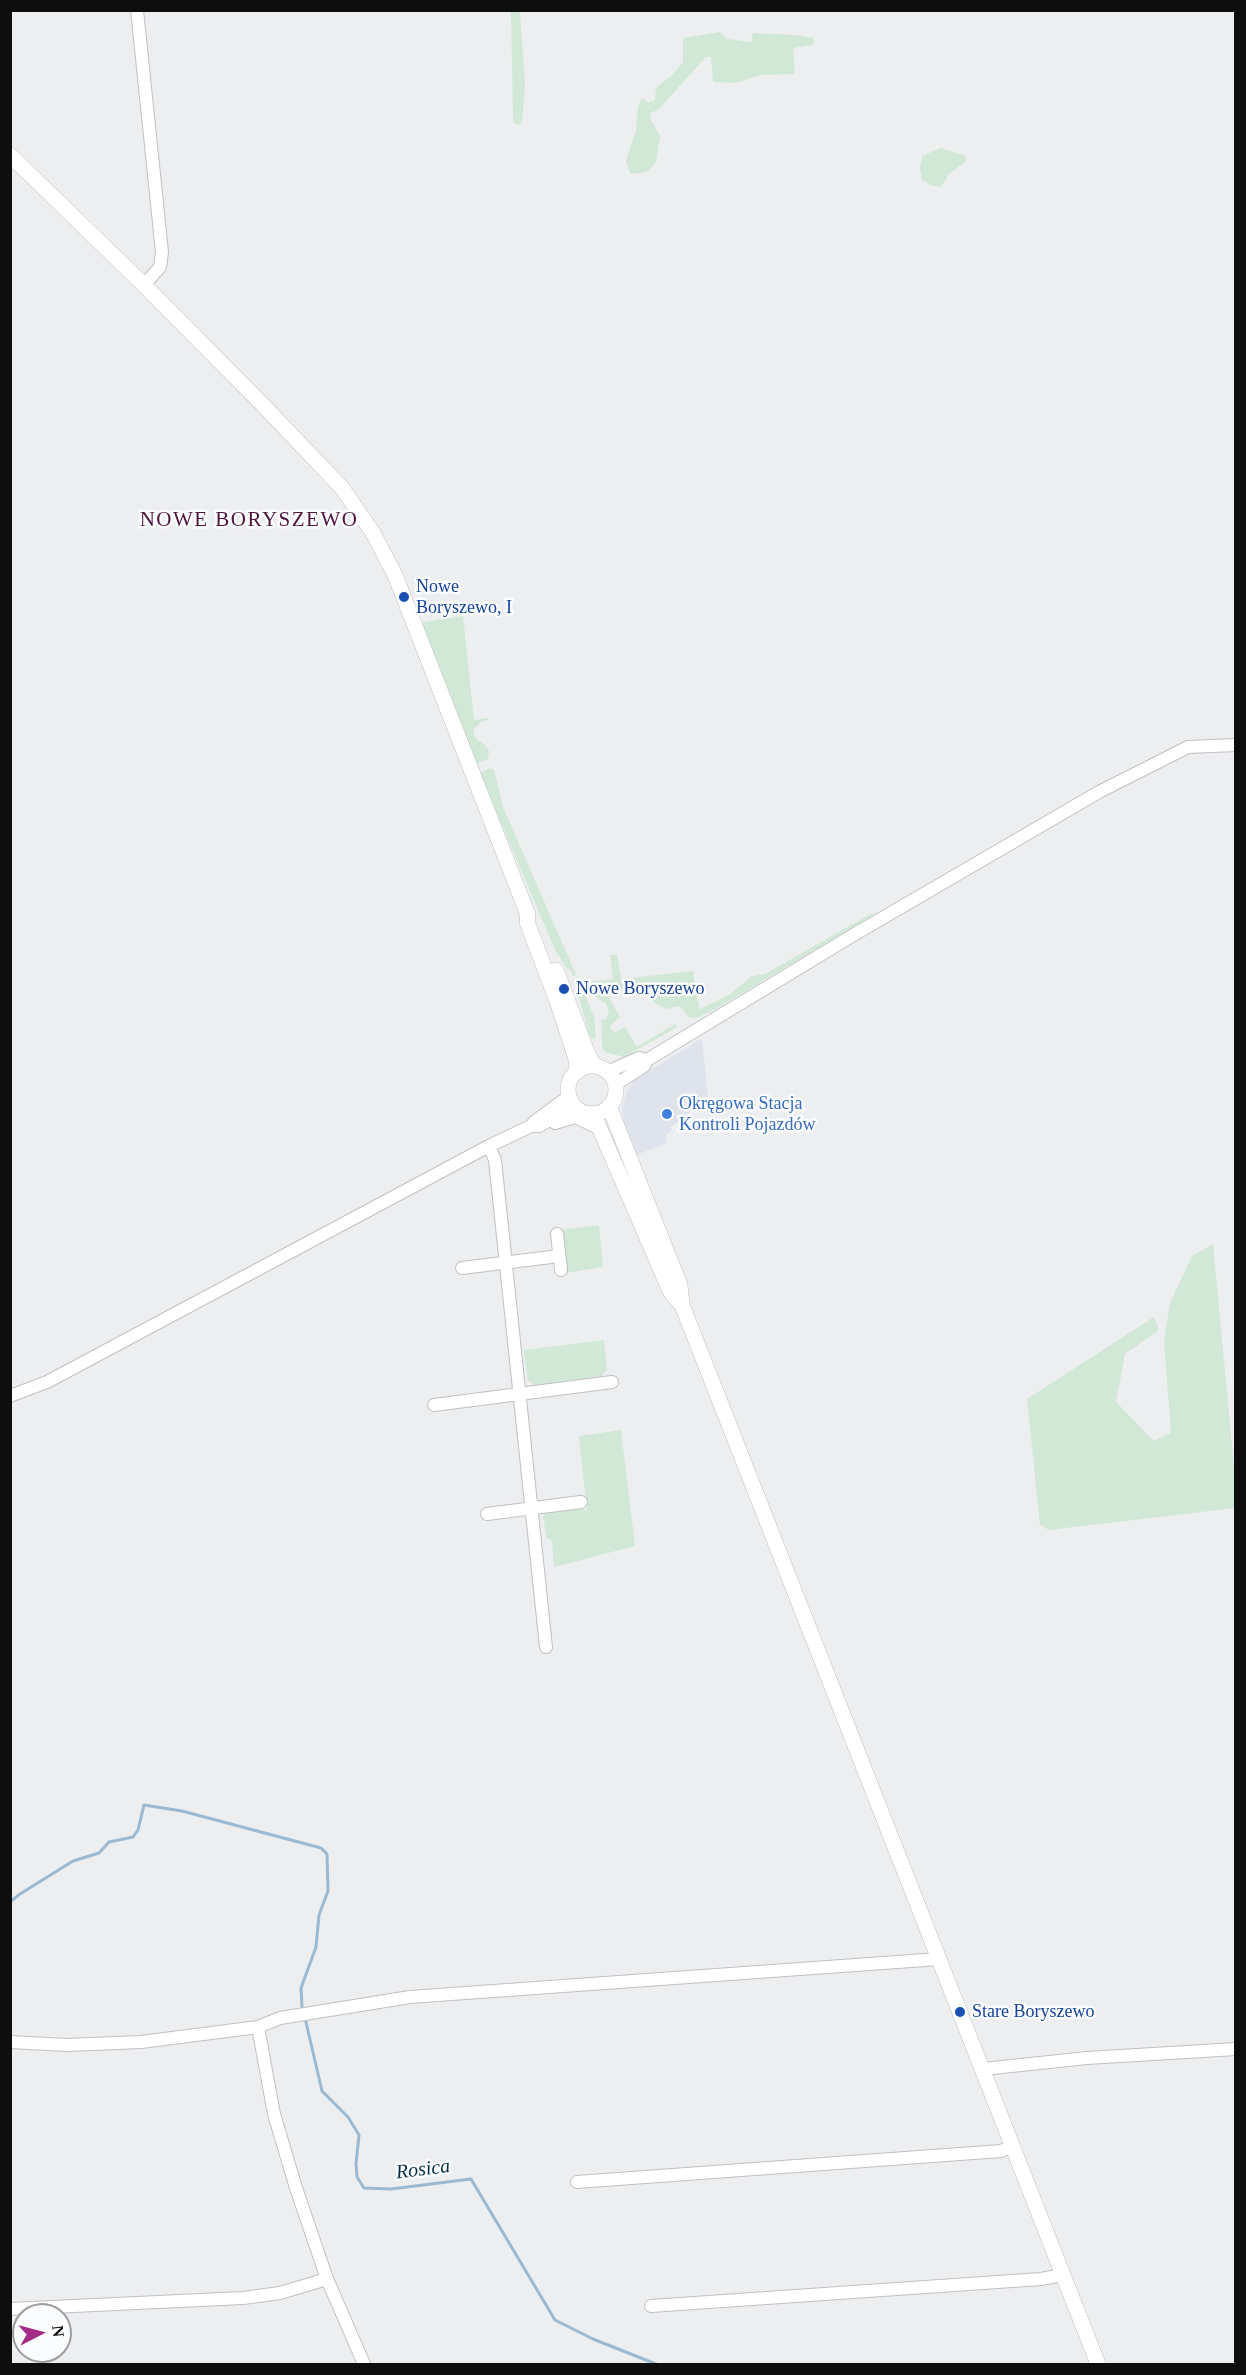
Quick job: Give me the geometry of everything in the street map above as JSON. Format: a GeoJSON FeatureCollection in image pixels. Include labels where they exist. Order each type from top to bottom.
{"type":"FeatureCollection","features":[{"type":"Feature","properties":{"kind":"main road"},"geometry":{"type":"LineString","coordinates":[[10,155],[144,285],[342,488],[373,533],[389,561],[404,597],[528,915],[527,921],[576,1059],[577,1072]]}},
{"type":"Feature","properties":{"kind":"main road"},"geometry":{"type":"LineString","coordinates":[[528,915],[536,920],[588,1055],[606,1074],[615,1095],[609,1106],[601,1112],[584,1112],[572,1101],[569,1085],[577,1072],[588,1066],[606,1074]]}},
{"type":"Feature","properties":{"kind":"main road"},"geometry":{"type":"LineString","coordinates":[[609,1106],[680,1285],[682,1305],[1098,2364]]}},
{"type":"Feature","properties":{"kind":"main road"},"geometry":{"type":"LineString","coordinates":[[593,1113],[670,1291],[682,1305]]}},
{"type":"Feature","properties":{"kind":"street"},"geometry":{"type":"LineString","coordinates":[[137,10],[162,252],[160,267],[144,285]]}},
{"type":"Feature","properties":{"kind":"street"},"geometry":{"type":"LineString","coordinates":[[606,1074],[644,1066],[647,1060],[855,934],[1134,773],[1188,747],[1236,745]]}},
{"type":"Feature","properties":{"kind":"street"},"geometry":{"type":"LineString","coordinates":[[535,1126],[537,1119],[572,1101]]}},
{"type":"Feature","properties":{"kind":"street"},"geometry":{"type":"LineString","coordinates":[[10,1396],[46,1382],[489,1146],[535,1126],[575,1117],[601,1129]]}},
{"type":"Feature","properties":{"kind":"street"},"geometry":{"type":"LineString","coordinates":[[489,1146],[495,1160],[546,1647]]}},
{"type":"Feature","properties":{"kind":"street"},"geometry":{"type":"LineString","coordinates":[[557,1234],[561,1270]]}},
{"type":"Feature","properties":{"kind":"street"},"geometry":{"type":"LineString","coordinates":[[462,1268],[559,1256]]}},
{"type":"Feature","properties":{"kind":"street"},"geometry":{"type":"LineString","coordinates":[[434,1405],[612,1382]]}},
{"type":"Feature","properties":{"kind":"street"},"geometry":{"type":"LineString","coordinates":[[487,1515],[581,1502]]}},
{"type":"Feature","properties":{"kind":"street"},"geometry":{"type":"LineString","coordinates":[[10,2042],[94,2045],[258,2027],[280,2018],[410,1997],[939,1959]]}},
{"type":"Feature","properties":{"kind":"street"},"geometry":{"type":"LineString","coordinates":[[258,2027],[274,2114],[327,2279],[364,2364]]}},
{"type":"Feature","properties":{"kind":"street"},"geometry":{"type":"LineString","coordinates":[[982,2069],[1087,2058],[1236,2049]]}},
{"type":"Feature","properties":{"kind":"street"},"geometry":{"type":"LineString","coordinates":[[577,2182],[1001,2151],[1012,2146]]}},
{"type":"Feature","properties":{"kind":"street"},"geometry":{"type":"LineString","coordinates":[[651,2306],[1041,2279],[1063,2275]]}},
{"type":"Feature","properties":{"kind":"street"},"geometry":{"type":"LineString","coordinates":[[10,2309],[243,2298],[280,2293],[327,2279]]}},
{"type":"Feature","properties":{"kind":"shaded area"},"geometry":{"type":"Polygon","coordinates":[[[702,1038],[708,1098],[671,1127],[672,1130],[666,1135],[667,1143],[636,1155],[624,1123],[622,1108],[627,1091],[634,1080],[702,1038]]]}},
{"type":"Feature","properties":{"kind":"green space"},"geometry":{"type":"Polygon","coordinates":[[[511,11],[520,11],[525,86],[522,122],[519,125],[514,123],[513,117],[511,11]]]}},
{"type":"Feature","properties":{"kind":"green space"},"geometry":{"type":"Polygon","coordinates":[[[720,32],[727,39],[751,42],[753,33],[814,38],[813,45],[793,48],[795,74],[761,75],[736,83],[713,82],[711,57],[706,57],[658,110],[650,113],[651,120],[660,136],[656,162],[647,172],[630,174],[626,160],[636,130],[638,107],[642,98],[648,103],[655,100],[656,88],[683,62],[683,38],[720,32]]]}},
{"type":"Feature","properties":{"kind":"green space"},"geometry":{"type":"Polygon","coordinates":[[[941,148],[966,156],[965,162],[949,174],[941,187],[930,185],[922,180],[920,168],[922,156],[941,148]]]}},
{"type":"Feature","properties":{"kind":"green space"},"geometry":{"type":"Polygon","coordinates":[[[463,616],[474,720],[488,718],[473,730],[476,739],[489,751],[488,759],[477,763],[419,623],[463,616]]]}},
{"type":"Feature","properties":{"kind":"green space"},"geometry":{"type":"Polygon","coordinates":[[[490,768],[494,770],[503,807],[594,1016],[596,1037],[594,1039],[588,1031],[576,985],[579,984],[576,975],[573,976],[569,968],[567,969],[555,950],[480,773],[490,768]]]}},
{"type":"Feature","properties":{"kind":"green space"},"geometry":{"type":"Polygon","coordinates":[[[874,912],[872,916],[712,1011],[696,1018],[688,1017],[678,1006],[667,1009],[656,1004],[636,985],[630,985],[617,992],[604,985],[594,985],[588,982],[613,979],[610,955],[617,955],[621,979],[693,971],[699,1009],[729,995],[752,976],[765,974],[874,912]]]}},
{"type":"Feature","properties":{"kind":"green space"},"geometry":{"type":"Polygon","coordinates":[[[597,991],[607,994],[620,1017],[610,1026],[614,1033],[625,1027],[637,1047],[675,1024],[677,1027],[624,1057],[605,1052],[602,1047],[601,1020],[606,1019],[609,1012],[606,1004],[593,995],[597,991]]]}},
{"type":"Feature","properties":{"kind":"green space"},"geometry":{"type":"Polygon","coordinates":[[[599,1225],[603,1267],[565,1273],[560,1230],[599,1225]]]}},
{"type":"Feature","properties":{"kind":"green space"},"geometry":{"type":"Polygon","coordinates":[[[1213,1244],[1235,1477],[1235,1508],[1049,1530],[1040,1525],[1027,1399],[1154,1317],[1159,1330],[1125,1354],[1116,1402],[1154,1441],[1171,1433],[1164,1341],[1170,1303],[1192,1256],[1213,1244]]]}},
{"type":"Feature","properties":{"kind":"green space"},"geometry":{"type":"Polygon","coordinates":[[[604,1340],[607,1369],[602,1376],[534,1385],[528,1380],[524,1350],[604,1340]]]}},
{"type":"Feature","properties":{"kind":"green space"},"geometry":{"type":"Polygon","coordinates":[[[621,1430],[635,1546],[554,1567],[552,1541],[546,1537],[543,1516],[547,1511],[581,1507],[587,1512],[579,1436],[621,1430]]]}},
{"type":"Feature","properties":{"kind":"waterway","name":"Rosica"},"geometry":{"type":"LineString","coordinates":[[10,1902],[73,1861],[99,1853],[109,1842],[133,1837],[138,1830],[144,1805],[182,1811],[321,1848],[327,1854],[328,1891],[319,1915],[316,1947],[301,1988],[302,2007]]}},
{"type":"Feature","properties":{"kind":"waterway","name":"Rosica"},"geometry":{"type":"LineString","coordinates":[[305,2018],[322,2091],[348,2117],[359,2135],[357,2177],[364,2188],[391,2189],[471,2179],[555,2320],[593,2339],[656,2364]]}},
{"type":"Feature","properties":{"kind":"place","name":"Nowe Boryszewo, I"},"geometry":{"type":"Point","coordinates":[404,597]}},
{"type":"Feature","properties":{"kind":"place","name":"Nowe Boryszewo"},"geometry":{"type":"Point","coordinates":[564,989]}},
{"type":"Feature","properties":{"kind":"place","name":"Okręgowa Stacja Kontroli Pojazdów"},"geometry":{"type":"Point","coordinates":[667,1114]}},
{"type":"Feature","properties":{"kind":"place","name":"Stare Boryszewo"},"geometry":{"type":"Point","coordinates":[960,2012]}},
{"type":"Feature","properties":{"kind":"district","name":"NOWE BORYSZEWO"},"geometry":{"type":"Point","coordinates":[249,520]}}]}
